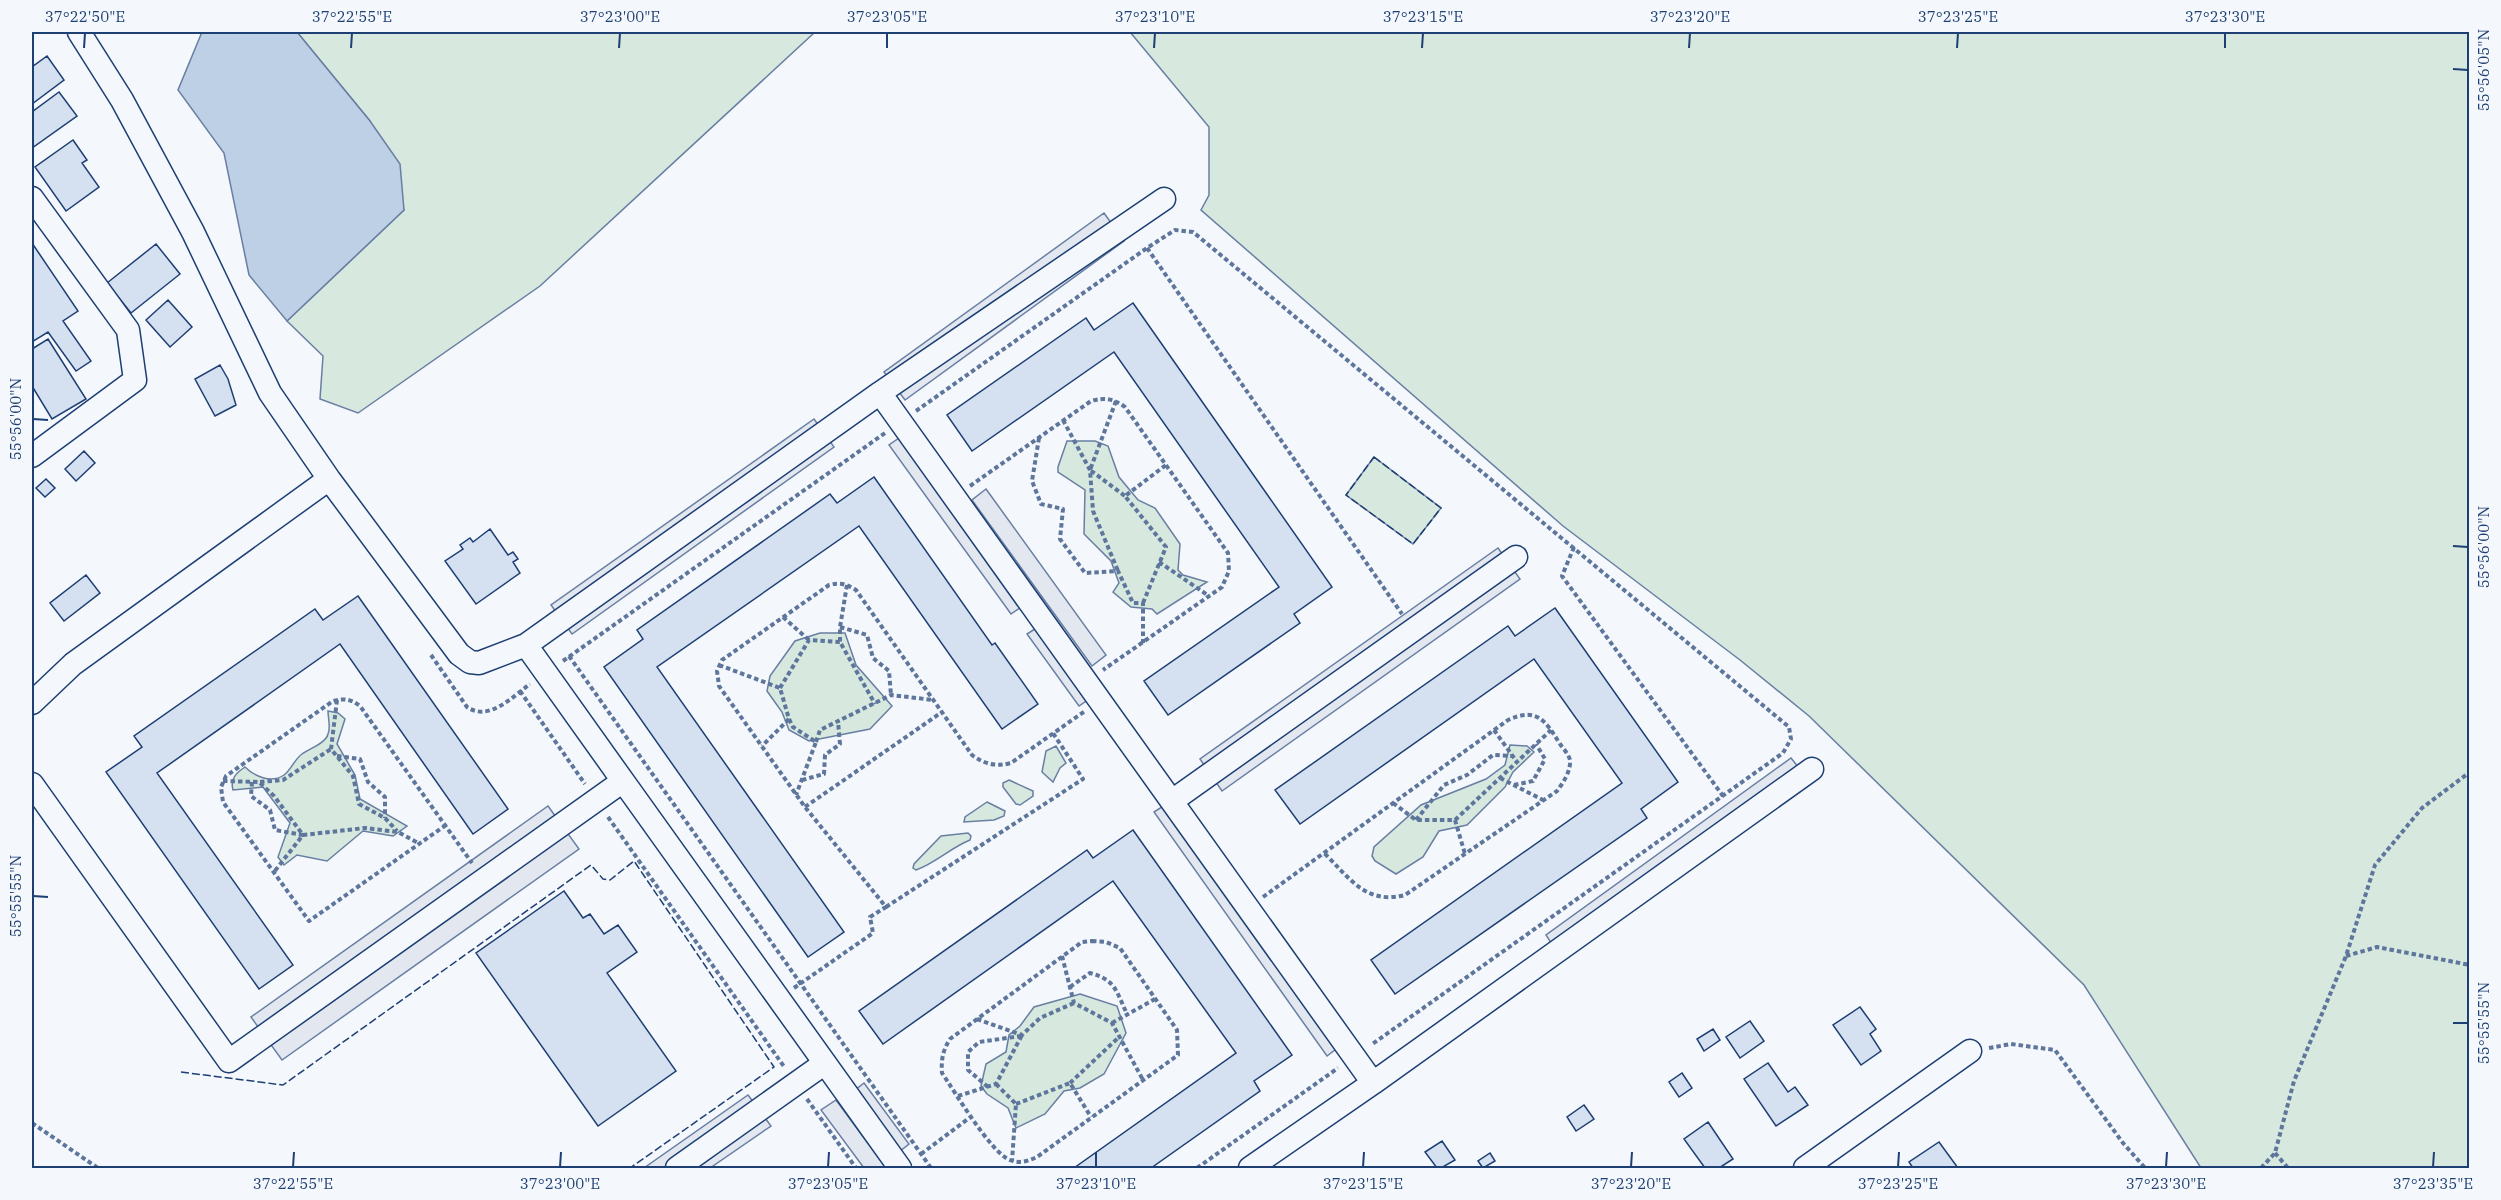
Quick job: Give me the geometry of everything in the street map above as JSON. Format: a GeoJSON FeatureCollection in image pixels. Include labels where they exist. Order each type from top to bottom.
{"type":"FeatureCollection","features":[{"type":"Feature","properties":{"kind":"street"},"geometry":{"type":"LineString","coordinates":[[79,32],[122,100],[193,232],[270,393],[329,479],[459,654],[470,662],[479,663],[526,645],[880,393],[1164,199]]}},
{"type":"Feature","properties":{"kind":"street"},"geometry":{"type":"LineString","coordinates":[[32,198],[128,330],[135,380],[32,456]]}},
{"type":"Feature","properties":{"kind":"street"},"geometry":{"type":"LineString","coordinates":[[880,393],[1373,1083]]}},
{"type":"Feature","properties":{"kind":"street"},"geometry":{"type":"LineString","coordinates":[[32,703],[74,664],[329,479]]}},
{"type":"Feature","properties":{"kind":"street"},"geometry":{"type":"LineString","coordinates":[[1172,801],[1516,557]]}},
{"type":"Feature","properties":{"kind":"street"},"geometry":{"type":"LineString","coordinates":[[526,645],[825,1064],[907,1164]]}},
{"type":"Feature","properties":{"kind":"street"},"geometry":{"type":"LineString","coordinates":[[1250,1168],[1373,1083],[1812,769]]}},
{"type":"Feature","properties":{"kind":"street"},"geometry":{"type":"LineString","coordinates":[[32,784],[229,1061],[623,781]]}},
{"type":"Feature","properties":{"kind":"street"},"geometry":{"type":"LineString","coordinates":[[1805,1168],[1970,1051]]}},
{"type":"Feature","properties":{"kind":"street"},"geometry":{"type":"LineString","coordinates":[[677,1168],[825,1064]]}},
{"type":"Feature","properties":{"kind":"path"},"geometry":{"type":"LineString","coordinates":[[427,650],[467,707],[481,713],[493,710],[1147,248],[1175,230],[1197,234],[1789,727],[1791,739],[1783,753],[1197,1168]]}},
{"type":"Feature","properties":{"kind":"path"},"geometry":{"type":"LineString","coordinates":[[1147,248],[1413,630]]}},
{"type":"Feature","properties":{"kind":"path"},"geometry":{"type":"LineString","coordinates":[[954,497],[1091,401],[1105,398],[1116,400],[1125,407],[1228,553],[1230,561],[1227,579],[1222,587],[1087,682]]}},
{"type":"Feature","properties":{"kind":"path"},"geometry":{"type":"LineString","coordinates":[[1090,470],[1116,400]]}},
{"type":"Feature","properties":{"kind":"path"},"geometry":{"type":"LineString","coordinates":[[1063,420],[1090,470],[1093,511],[1118,571],[1133,603],[1143,603]]}},
{"type":"Feature","properties":{"kind":"path"},"geometry":{"type":"LineString","coordinates":[[1039,437],[1032,481],[1041,504],[1063,509],[1060,539],[1085,573],[1118,571]]}},
{"type":"Feature","properties":{"kind":"path"},"geometry":{"type":"LineString","coordinates":[[1125,496],[1166,465]]}},
{"type":"Feature","properties":{"kind":"path"},"geometry":{"type":"LineString","coordinates":[[1090,470],[1125,496],[1166,547],[1143,603],[1143,643]]}},
{"type":"Feature","properties":{"kind":"path"},"geometry":{"type":"LineString","coordinates":[[1574,547],[1562,576],[1723,796]]}},
{"type":"Feature","properties":{"kind":"path"},"geometry":{"type":"LineString","coordinates":[[1159,562],[1209,596]]}},
{"type":"Feature","properties":{"kind":"path"},"geometry":{"type":"LineString","coordinates":[[886,907],[805,807],[719,686],[717,678],[722,660],[829,585],[837,583],[856,590],[972,755],[988,764],[1011,763],[1100,700]]}},
{"type":"Feature","properties":{"kind":"path"},"geometry":{"type":"LineString","coordinates":[[847,585],[840,627],[840,642],[874,704]]}},
{"type":"Feature","properties":{"kind":"path"},"geometry":{"type":"LineString","coordinates":[[783,617],[809,640],[840,642]]}},
{"type":"Feature","properties":{"kind":"path"},"geometry":{"type":"LineString","coordinates":[[840,627],[867,635],[873,658],[889,671],[891,695]]}},
{"type":"Feature","properties":{"kind":"path"},"geometry":{"type":"LineString","coordinates":[[809,640],[780,688],[793,727],[816,742]]}},
{"type":"Feature","properties":{"kind":"path"},"geometry":{"type":"LineString","coordinates":[[569,656],[931,1168]]}},
{"type":"Feature","properties":{"kind":"path"},"geometry":{"type":"LineString","coordinates":[[719,665],[780,688]]}},
{"type":"Feature","properties":{"kind":"path"},"geometry":{"type":"LineString","coordinates":[[520,691],[856,1168]]}},
{"type":"Feature","properties":{"kind":"path"},"geometry":{"type":"LineString","coordinates":[[796,795],[820,730],[891,695],[934,700]]}},
{"type":"Feature","properties":{"kind":"path"},"geometry":{"type":"LineString","coordinates":[[337,699],[331,749],[353,776],[359,804],[385,818],[398,832]]}},
{"type":"Feature","properties":{"kind":"path"},"geometry":{"type":"LineString","coordinates":[[446,825],[309,921],[224,802],[221,794],[223,781],[226,776],[337,699],[351,700],[360,706],[446,825],[484,879]]}},
{"type":"Feature","properties":{"kind":"path"},"geometry":{"type":"LineString","coordinates":[[805,807],[942,712]]}},
{"type":"Feature","properties":{"kind":"path"},"geometry":{"type":"LineString","coordinates":[[1248,908],[1393,803],[1494,730],[1520,714],[1534,715],[1546,722],[1570,759],[1563,782],[1557,790],[1405,896],[1389,899],[1370,895],[1324,853]]}},
{"type":"Feature","properties":{"kind":"path"},"geometry":{"type":"LineString","coordinates":[[762,746],[789,719]]}},
{"type":"Feature","properties":{"kind":"path"},"geometry":{"type":"LineString","coordinates":[[802,780],[824,774],[825,755],[840,744],[838,721]]}},
{"type":"Feature","properties":{"kind":"path"},"geometry":{"type":"LineString","coordinates":[[1494,730],[1517,762]]}},
{"type":"Feature","properties":{"kind":"path"},"geometry":{"type":"LineString","coordinates":[[1393,803],[1416,820],[1455,820],[1551,730]]}},
{"type":"Feature","properties":{"kind":"path"},"geometry":{"type":"LineString","coordinates":[[778,999],[873,933],[870,917],[1083,779],[1053,733]]}},
{"type":"Feature","properties":{"kind":"path"},"geometry":{"type":"LineString","coordinates":[[1514,785],[1533,781],[1545,759],[1536,744]]}},
{"type":"Feature","properties":{"kind":"path"},"geometry":{"type":"LineString","coordinates":[[223,781],[283,780],[331,749]]}},
{"type":"Feature","properties":{"kind":"path"},"geometry":{"type":"LineString","coordinates":[[336,755],[360,759],[368,782],[385,797],[385,818]]}},
{"type":"Feature","properties":{"kind":"path"},"geometry":{"type":"LineString","coordinates":[[1416,820],[1444,785],[1467,775],[1493,755],[1512,756]]}},
{"type":"Feature","properties":{"kind":"path"},"geometry":{"type":"LineString","coordinates":[[2261,1168],[2275,1153],[2294,1081],[2346,956],[2375,865],[2422,808],[2469,772]]}},
{"type":"Feature","properties":{"kind":"path"},"geometry":{"type":"LineString","coordinates":[[1500,778],[1543,800]]}},
{"type":"Feature","properties":{"kind":"path"},"geometry":{"type":"LineString","coordinates":[[252,782],[251,796],[270,810],[275,830],[303,835],[365,828],[398,832],[420,843]]}},
{"type":"Feature","properties":{"kind":"path"},"geometry":{"type":"LineString","coordinates":[[259,782],[274,796],[303,835]]}},
{"type":"Feature","properties":{"kind":"path"},"geometry":{"type":"LineString","coordinates":[[1455,820],[1466,854]]}},
{"type":"Feature","properties":{"kind":"path"},"geometry":{"type":"LineString","coordinates":[[274,873],[303,835]]}},
{"type":"Feature","properties":{"kind":"path"},"geometry":{"type":"LineString","coordinates":[[1082,942],[1106,942],[1120,948],[1155,999],[1177,1030],[1178,1054],[1037,1157],[1020,1162],[1012,1161],[996,1150],[942,1073],[941,1061],[944,1048],[950,1039],[1082,942]]}},
{"type":"Feature","properties":{"kind":"path"},"geometry":{"type":"LineString","coordinates":[[2346,956],[2377,947],[2469,964]]}},
{"type":"Feature","properties":{"kind":"path"},"geometry":{"type":"LineString","coordinates":[[1062,956],[1074,1003],[1112,1023],[1143,1080]]}},
{"type":"Feature","properties":{"kind":"path"},"geometry":{"type":"LineString","coordinates":[[1070,987],[1089,973],[1105,977],[1113,983],[1127,1014]]}},
{"type":"Feature","properties":{"kind":"path"},"geometry":{"type":"LineString","coordinates":[[1112,1023],[1155,999]]}},
{"type":"Feature","properties":{"kind":"path"},"geometry":{"type":"LineString","coordinates":[[958,1096],[996,1084],[1022,1035],[1040,1018],[1074,1003]]}},
{"type":"Feature","properties":{"kind":"path"},"geometry":{"type":"LineString","coordinates":[[977,1019],[1022,1035]]}},
{"type":"Feature","properties":{"kind":"path"},"geometry":{"type":"LineString","coordinates":[[988,1087],[968,1070],[968,1052],[979,1042],[1022,1035]]}},
{"type":"Feature","properties":{"kind":"path"},"geometry":{"type":"LineString","coordinates":[[1016,1104],[1070,1083],[1119,1037]]}},
{"type":"Feature","properties":{"kind":"path"},"geometry":{"type":"LineString","coordinates":[[1970,1051],[2011,1044],[2055,1050],[2123,1143],[2145,1168]]}},
{"type":"Feature","properties":{"kind":"path"},"geometry":{"type":"LineString","coordinates":[[1070,1083],[1091,1117]]}},
{"type":"Feature","properties":{"kind":"path"},"geometry":{"type":"LineString","coordinates":[[996,1084],[1016,1104],[1012,1161]]}},
{"type":"Feature","properties":{"kind":"path"},"geometry":{"type":"LineString","coordinates":[[907,1164],[972,1116]]}},
{"type":"Feature","properties":{"kind":"path"},"geometry":{"type":"LineString","coordinates":[[32,1123],[98,1168]]}},
{"type":"Feature","properties":{"kind":"path"},"geometry":{"type":"LineString","coordinates":[[2275,1153],[2288,1168]]}},
{"type":"Feature","properties":{"kind":"shaded area"},"geometry":{"type":"Polygon","coordinates":[[[297,32],[815,32],[540,286],[358,413],[320,399],[323,356],[287,321],[404,210],[370,121],[297,32]]]}},
{"type":"Feature","properties":{"kind":"shaded area"},"geometry":{"type":"Polygon","coordinates":[[[1130,32],[2469,32],[2469,1168],[2201,1168],[2084,985],[1809,716],[1740,660],[1563,526],[1201,210],[1209,195],[1209,127],[1130,32]]]}},
{"type":"Feature","properties":{"kind":"shaded area"},"geometry":{"type":"Polygon","coordinates":[[[1104,213],[1124,241],[905,400],[884,372],[1104,213]]]}},
{"type":"Feature","properties":{"kind":"shaded area"},"geometry":{"type":"Polygon","coordinates":[[[814,419],[834,447],[572,634],[551,605],[814,419]]]}},
{"type":"Feature","properties":{"kind":"shaded area"},"geometry":{"type":"Polygon","coordinates":[[[902,436],[1024,605],[1011,614],[889,445],[902,436]]]}},
{"type":"Feature","properties":{"kind":"shaded area"},"geometry":{"type":"Polygon","coordinates":[[[1067,441],[1095,441],[1108,446],[1119,477],[1138,500],[1155,508],[1180,544],[1178,570],[1183,575],[1207,582],[1157,614],[1152,609],[1131,607],[1113,592],[1119,583],[1111,561],[1084,534],[1085,490],[1058,472],[1067,441]]]}},
{"type":"Feature","properties":{"kind":"shaded area"},"geometry":{"type":"Polygon","coordinates":[[[1374,457],[1441,508],[1413,544],[1346,495],[1374,457]]]}},
{"type":"Feature","properties":{"kind":"shaded area"},"geometry":{"type":"Polygon","coordinates":[[[986,489],[1106,655],[1092,666],[972,500],[986,489]]]}},
{"type":"Feature","properties":{"kind":"shaded area"},"geometry":{"type":"Polygon","coordinates":[[[1498,548],[1520,579],[1222,791],[1200,759],[1498,548]]]}},
{"type":"Feature","properties":{"kind":"shaded area"},"geometry":{"type":"Polygon","coordinates":[[[1041,625],[1092,697],[1079,706],[1027,634],[1041,625]]]}},
{"type":"Feature","properties":{"kind":"shaded area"},"geometry":{"type":"Polygon","coordinates":[[[820,633],[845,633],[856,665],[892,706],[870,729],[809,741],[789,730],[782,712],[767,691],[770,676],[795,641],[820,633]]]}},
{"type":"Feature","properties":{"kind":"shaded area"},"geometry":{"type":"Polygon","coordinates":[[[328,711],[338,713],[345,719],[337,744],[355,775],[360,799],[407,826],[393,836],[363,831],[327,861],[297,855],[284,865],[278,857],[290,823],[263,787],[233,790],[233,779],[245,767],[263,778],[274,779],[284,775],[299,756],[327,737],[328,711]]]}},
{"type":"Feature","properties":{"kind":"shaded area"},"geometry":{"type":"Polygon","coordinates":[[[1510,745],[1527,746],[1534,752],[1513,772],[1505,787],[1467,825],[1439,831],[1423,857],[1396,874],[1375,861],[1372,856],[1374,847],[1421,805],[1486,779],[1505,765],[1510,745]]]}},
{"type":"Feature","properties":{"kind":"shaded area"},"geometry":{"type":"Polygon","coordinates":[[[1056,746],[1066,763],[1060,768],[1053,782],[1042,772],[1046,751],[1056,746]]]}},
{"type":"Feature","properties":{"kind":"shaded area"},"geometry":{"type":"Polygon","coordinates":[[[1791,758],[1799,768],[1553,946],[1546,935],[1791,758]]]}},
{"type":"Feature","properties":{"kind":"shaded area"},"geometry":{"type":"Polygon","coordinates":[[[1009,780],[1033,791],[1033,796],[1020,805],[1016,804],[1003,787],[1003,783],[1009,780]]]}},
{"type":"Feature","properties":{"kind":"shaded area"},"geometry":{"type":"Polygon","coordinates":[[[987,802],[1005,811],[1004,816],[994,820],[964,822],[965,817],[987,802]]]}},
{"type":"Feature","properties":{"kind":"shaded area"},"geometry":{"type":"Polygon","coordinates":[[[1168,803],[1340,1046],[1327,1056],[1154,812],[1168,803]]]}},
{"type":"Feature","properties":{"kind":"shaded area"},"geometry":{"type":"Polygon","coordinates":[[[548,806],[579,849],[282,1060],[251,1017],[548,806]]]}},
{"type":"Feature","properties":{"kind":"shaded area"},"geometry":{"type":"Polygon","coordinates":[[[968,833],[971,836],[970,840],[923,867],[916,870],[913,868],[914,864],[941,836],[968,833]]]}},
{"type":"Feature","properties":{"kind":"shaded area"},"geometry":{"type":"Polygon","coordinates":[[[1080,994],[1117,1006],[1126,1033],[1104,1074],[1080,1088],[1064,1091],[1045,1114],[1016,1128],[1008,1108],[987,1094],[981,1086],[986,1064],[1006,1052],[1009,1035],[1020,1026],[1034,1007],[1080,994]]]}},
{"type":"Feature","properties":{"kind":"shaded area"},"geometry":{"type":"Polygon","coordinates":[[[864,1083],[909,1144],[895,1155],[850,1094],[864,1083]]]}},
{"type":"Feature","properties":{"kind":"shaded area"},"geometry":{"type":"Polygon","coordinates":[[[748,1095],[771,1126],[710,1168],[644,1168],[748,1095]]]}},
{"type":"Feature","properties":{"kind":"shaded area"},"geometry":{"type":"Polygon","coordinates":[[[836,1100],[886,1168],[864,1168],[821,1110],[836,1100]]]}},
{"type":"Feature","properties":{"kind":"water"},"geometry":{"type":"Polygon","coordinates":[[[202,32],[297,32],[370,121],[400,164],[404,210],[287,321],[249,275],[224,153],[178,90],[202,32]]]}},
{"type":"Feature","properties":{"kind":"building"},"geometry":{"type":"Polygon","coordinates":[[[47,56],[64,80],[32,104],[32,67],[47,56]]]}},
{"type":"Feature","properties":{"kind":"building"},"geometry":{"type":"Polygon","coordinates":[[[59,92],[77,116],[32,148],[32,112],[59,92]]]}},
{"type":"Feature","properties":{"kind":"building"},"geometry":{"type":"Polygon","coordinates":[[[73,140],[87,160],[82,163],[99,187],[66,211],[35,167],[73,140]]]}},
{"type":"Feature","properties":{"kind":"building"},"geometry":{"type":"Polygon","coordinates":[[[32,243],[78,311],[63,321],[91,361],[76,371],[48,332],[32,342],[32,243]]]}},
{"type":"Feature","properties":{"kind":"building"},"geometry":{"type":"Polygon","coordinates":[[[156,244],[180,274],[131,313],[107,283],[156,244]]]}},
{"type":"Feature","properties":{"kind":"building"},"geometry":{"type":"Polygon","coordinates":[[[168,300],[192,327],[170,347],[146,320],[168,300]]]}},
{"type":"Feature","properties":{"kind":"building"},"geometry":{"type":"Polygon","coordinates":[[[1133,303],[1332,587],[1294,614],[1300,623],[1168,715],[1144,681],[1279,587],[1114,352],[972,451],[947,415],[1086,318],[1094,330],[1133,303]]]}},
{"type":"Feature","properties":{"kind":"building"},"geometry":{"type":"Polygon","coordinates":[[[48,339],[86,399],[52,419],[32,386],[32,349],[48,339]]]}},
{"type":"Feature","properties":{"kind":"building"},"geometry":{"type":"Polygon","coordinates":[[[220,365],[228,379],[236,405],[215,416],[195,379],[220,365]]]}},
{"type":"Feature","properties":{"kind":"building"},"geometry":{"type":"Polygon","coordinates":[[[84,451],[95,463],[76,481],[65,469],[84,451]]]}},
{"type":"Feature","properties":{"kind":"building"},"geometry":{"type":"Polygon","coordinates":[[[874,477],[992,645],[995,643],[1038,704],[1002,729],[859,526],[657,667],[844,932],[808,957],[604,667],[643,639],[637,630],[830,494],[837,503],[874,477]]]}},
{"type":"Feature","properties":{"kind":"building"},"geometry":{"type":"Polygon","coordinates":[[[46,479],[55,488],[45,497],[36,488],[46,479]]]}},
{"type":"Feature","properties":{"kind":"building"},"geometry":{"type":"Polygon","coordinates":[[[490,529],[508,555],[513,552],[518,559],[513,562],[520,573],[476,604],[445,561],[463,549],[460,545],[470,538],[473,542],[490,529]]]}},
{"type":"Feature","properties":{"kind":"building"},"geometry":{"type":"Polygon","coordinates":[[[86,575],[100,593],[64,621],[50,603],[86,575]]]}},
{"type":"Feature","properties":{"kind":"building"},"geometry":{"type":"Polygon","coordinates":[[[358,596],[508,809],[473,834],[340,644],[157,773],[293,965],[259,989],[106,772],[142,747],[134,736],[315,609],[323,620],[358,596]]]}},
{"type":"Feature","properties":{"kind":"building"},"geometry":{"type":"Polygon","coordinates":[[[1555,608],[1678,782],[1641,809],[1647,818],[1395,994],[1371,960],[1622,783],[1534,659],[1300,824],[1275,790],[1508,626],[1515,636],[1555,608]]]}},
{"type":"Feature","properties":{"kind":"building"},"geometry":{"type":"Polygon","coordinates":[[[1133,830],[1292,1055],[1254,1081],[1260,1091],[1151,1168],[1074,1168],[1236,1053],[1113,881],[883,1044],[859,1011],[1087,850],[1093,858],[1133,830]]]}},
{"type":"Feature","properties":{"kind":"building"},"geometry":{"type":"Polygon","coordinates":[[[564,891],[583,918],[590,914],[604,934],[618,925],[637,952],[607,973],[676,1071],[598,1126],[476,953],[564,891]]]}},
{"type":"Feature","properties":{"kind":"building"},"geometry":{"type":"Polygon","coordinates":[[[1860,1007],[1876,1029],[1870,1034],[1881,1051],[1861,1065],[1833,1025],[1860,1007]]]}},
{"type":"Feature","properties":{"kind":"building"},"geometry":{"type":"Polygon","coordinates":[[[1750,1021],[1764,1041],[1740,1058],[1726,1037],[1750,1021]]]}},
{"type":"Feature","properties":{"kind":"building"},"geometry":{"type":"Polygon","coordinates":[[[1713,1029],[1720,1040],[1704,1051],[1697,1039],[1713,1029]]]}},
{"type":"Feature","properties":{"kind":"building"},"geometry":{"type":"Polygon","coordinates":[[[1768,1063],[1788,1092],[1795,1087],[1808,1105],[1776,1126],[1744,1079],[1768,1063]]]}},
{"type":"Feature","properties":{"kind":"building"},"geometry":{"type":"Polygon","coordinates":[[[1682,1073],[1692,1088],[1679,1097],[1669,1082],[1682,1073]]]}},
{"type":"Feature","properties":{"kind":"building"},"geometry":{"type":"Polygon","coordinates":[[[1584,1105],[1594,1119],[1576,1131],[1567,1117],[1584,1105]]]}},
{"type":"Feature","properties":{"kind":"building"},"geometry":{"type":"Polygon","coordinates":[[[1708,1122],[1733,1159],[1719,1168],[1705,1168],[1684,1139],[1708,1122]]]}},
{"type":"Feature","properties":{"kind":"building"},"geometry":{"type":"Polygon","coordinates":[[[1442,1141],[1455,1160],[1437,1168],[1425,1152],[1442,1141]]]}},
{"type":"Feature","properties":{"kind":"building"},"geometry":{"type":"Polygon","coordinates":[[[1939,1142],[1958,1168],[1913,1168],[1909,1162],[1939,1142]]]}},
{"type":"Feature","properties":{"kind":"building"},"geometry":{"type":"Polygon","coordinates":[[[1490,1153],[1495,1161],[1483,1168],[1478,1161],[1490,1153]]]}},
{"type":"Feature","properties":{"kind":"fence"},"geometry":{"type":"LineString","coordinates":[[1374,457],[1441,508],[1413,544],[1346,495],[1374,457]]}},
{"type":"Feature","properties":{"kind":"fence"},"geometry":{"type":"LineString","coordinates":[[181,1072],[283,1085],[591,865],[603,879],[610,880],[634,861],[774,1067],[630,1168]]}}]}
